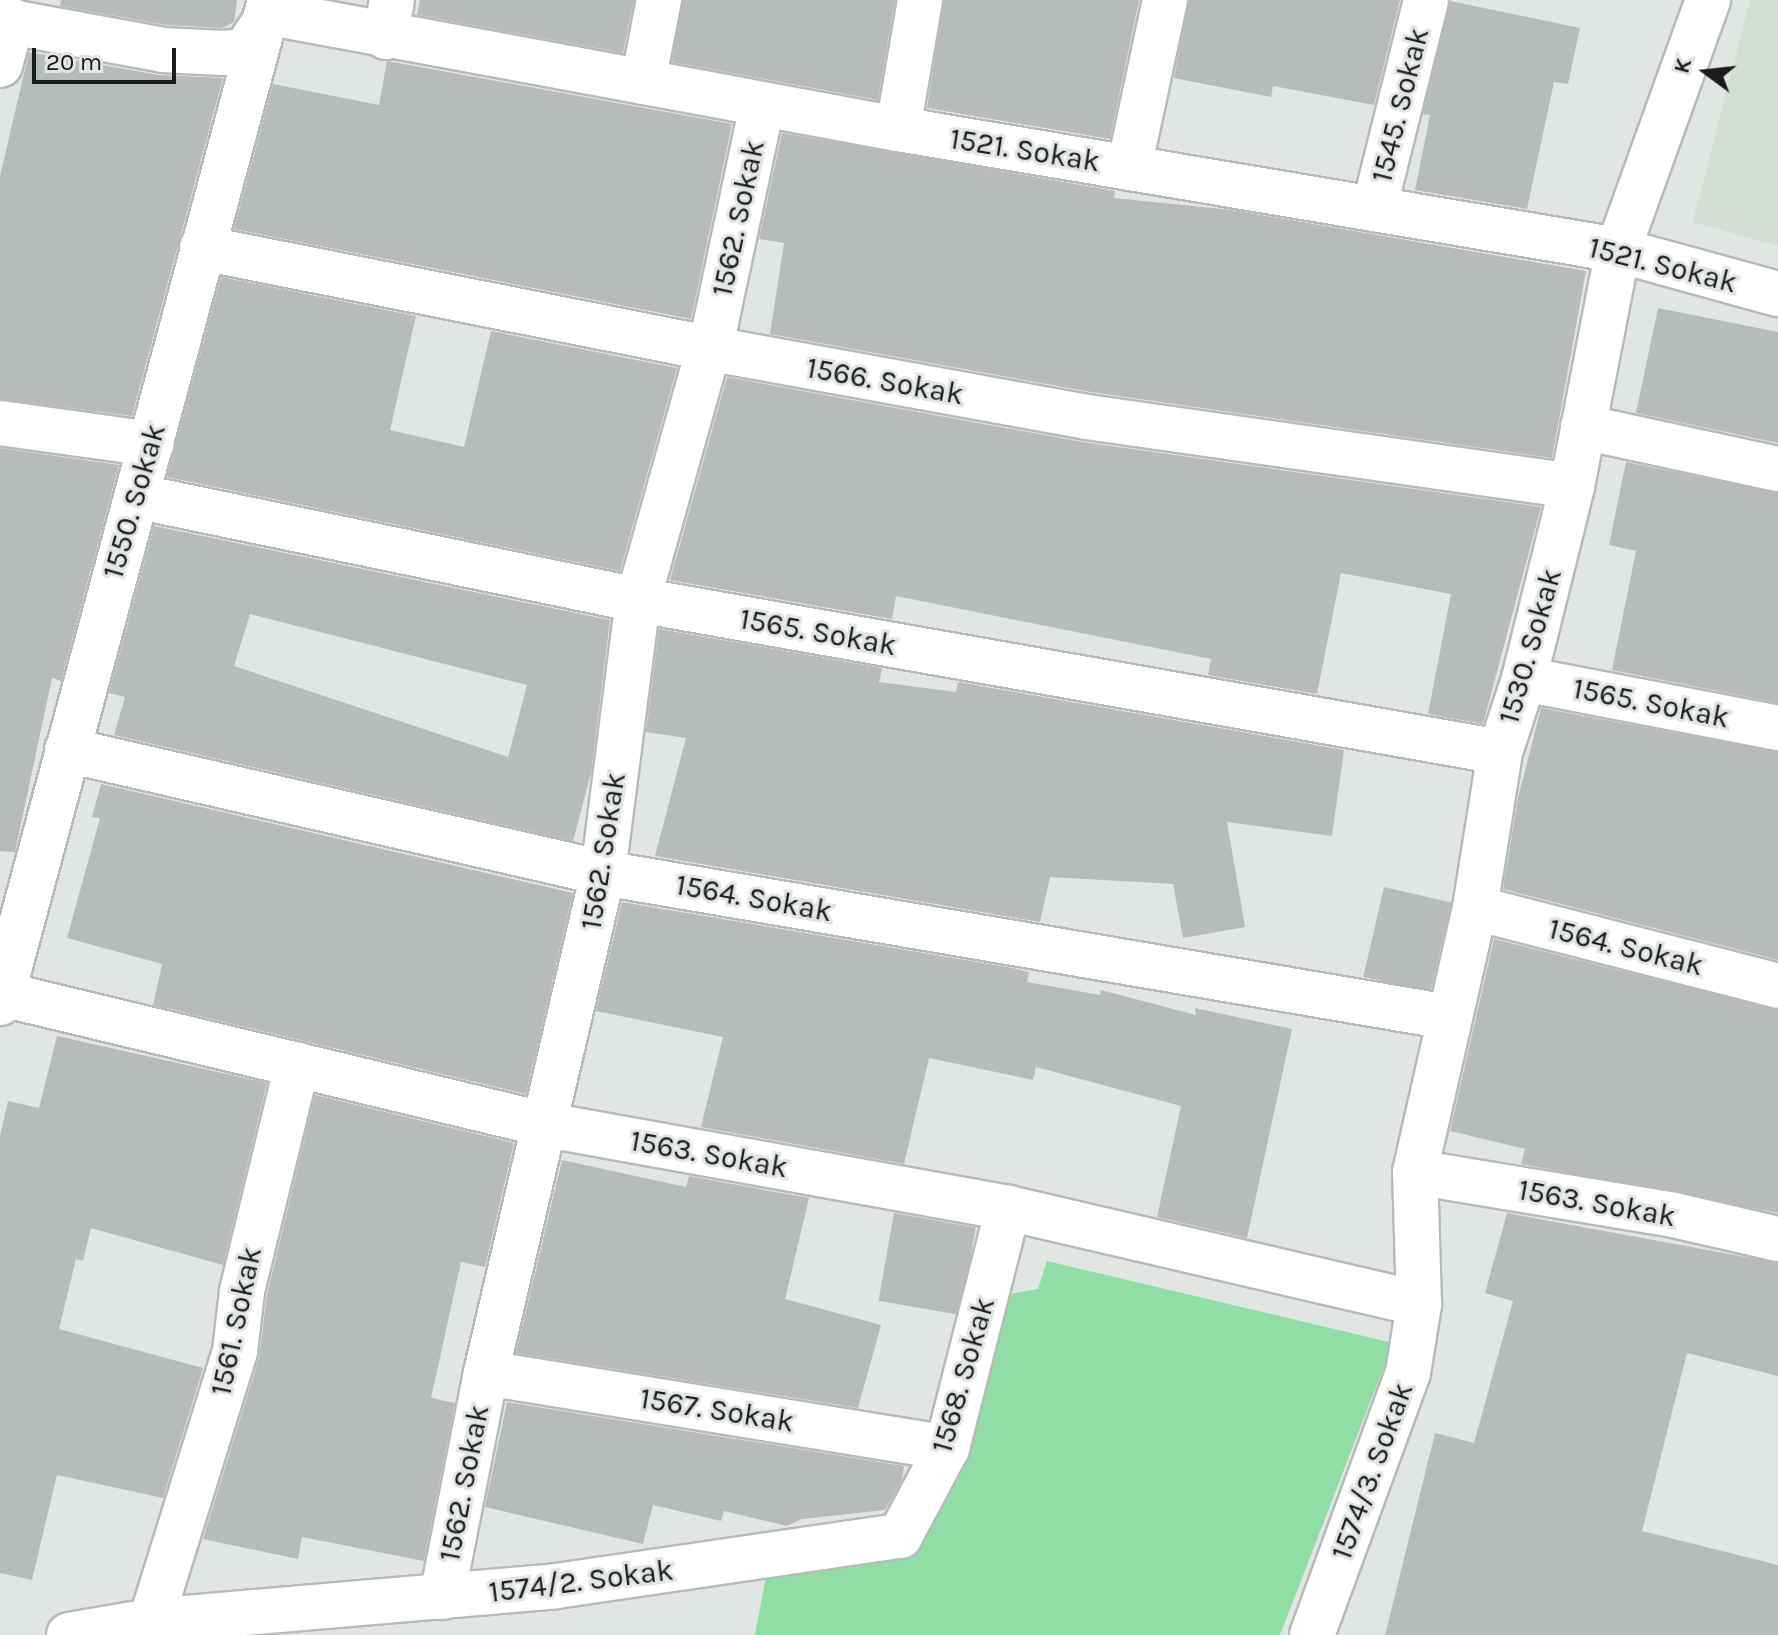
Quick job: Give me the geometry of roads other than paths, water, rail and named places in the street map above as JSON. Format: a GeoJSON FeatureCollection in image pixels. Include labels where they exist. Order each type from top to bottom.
{"type":"FeatureCollection","features":[{"type":"Feature","properties":{"kind":"street"},"geometry":{"type":"LineString","coordinates":[[643,82],[659,0]]}},
{"type":"Feature","properties":{"kind":"street"},"geometry":{"type":"LineString","coordinates":[[898,129],[920,0]]}},
{"type":"Feature","properties":{"kind":"street"},"geometry":{"type":"LineString","coordinates":[[1129,168],[1165,0]]}},
{"type":"Feature","properties":{"kind":"street","name":"1545. Sokak"},"geometry":{"type":"LineString","coordinates":[[1374,209],[1426,0]]}},
{"type":"Feature","properties":{"kind":"street","name":"1530. Sokak"},"geometry":{"type":"LineString","coordinates":[[1419,1304],[1415,1172],[1475,908],[1500,752],[1524,679],[1572,486],[1618,250],[1708,0]]}},
{"type":"Feature","properties":{"kind":"street"},"geometry":{"type":"LineString","coordinates":[[0,65],[6,21],[163,50],[223,53],[245,51],[270,6]]}},
{"type":"Feature","properties":{"kind":"street","name":"1521. Sokak"},"geometry":{"type":"LineString","coordinates":[[270,6],[389,18],[643,82],[762,105],[1618,250],[1778,294]]}},
{"type":"Feature","properties":{"kind":"street","name":"1550. Sokak"},"geometry":{"type":"LineString","coordinates":[[1,999],[128,517],[140,497],[202,248],[270,6]]}},
{"type":"Feature","properties":{"kind":"street","name":"1562. Sokak"},"geometry":{"type":"LineString","coordinates":[[442,1597],[486,1373],[547,1125],[603,873],[638,600],[707,348],[762,105]]}},
{"type":"Feature","properties":{"kind":"street","name":"1566. Sokak"},"geometry":{"type":"LineString","coordinates":[[202,248],[707,348],[1087,417],[1572,486]]}},
{"type":"Feature","properties":{"kind":"street"},"geometry":{"type":"LineString","coordinates":[[0,423],[152,444]]}},
{"type":"Feature","properties":{"kind":"street"},"geometry":{"type":"LineString","coordinates":[[1583,427],[1778,469]]}},
{"type":"Feature","properties":{"kind":"street","name":"1565. Sokak"},"geometry":{"type":"LineString","coordinates":[[140,497],[638,600],[1500,752]]}},
{"type":"Feature","properties":{"kind":"street","name":"1565. Sokak"},"geometry":{"type":"LineString","coordinates":[[1524,679],[1778,728]]}},
{"type":"Feature","properties":{"kind":"street","name":"1564. Sokak"},"geometry":{"type":"LineString","coordinates":[[67,750],[603,873],[1448,1017]]}},
{"type":"Feature","properties":{"kind":"street","name":"1564. Sokak"},"geometry":{"type":"LineString","coordinates":[[1475,908],[1778,986]]}},
{"type":"Feature","properties":{"kind":"street","name":"1563. Sokak"},"geometry":{"type":"LineString","coordinates":[[1,999],[547,1125],[1008,1208],[1419,1304]]}},
{"type":"Feature","properties":{"kind":"street","name":"1561. Sokak"},"geometry":{"type":"LineString","coordinates":[[151,1621],[235,1351],[242,1291],[297,1065]]}},
{"type":"Feature","properties":{"kind":"street","name":"1563. Sokak"},"geometry":{"type":"LineString","coordinates":[[1415,1172],[1674,1215],[1778,1239]]}},
{"type":"Feature","properties":{"kind":"street","name":"1568. Sokak"},"geometry":{"type":"LineString","coordinates":[[900,1536],[947,1448],[1008,1208]]}},
{"type":"Feature","properties":{"kind":"street","name":"1574/3. Sokak"},"geometry":{"type":"LineString","coordinates":[[1312,1635],[1408,1373],[1419,1304]]}},
{"type":"Feature","properties":{"kind":"street","name":"1567. Sokak"},"geometry":{"type":"LineString","coordinates":[[486,1373],[947,1448]]}},
{"type":"Feature","properties":{"kind":"street","name":"1574/2. Sokak"},"geometry":{"type":"LineString","coordinates":[[69,1635],[151,1621],[556,1586],[900,1536]]}}]}
